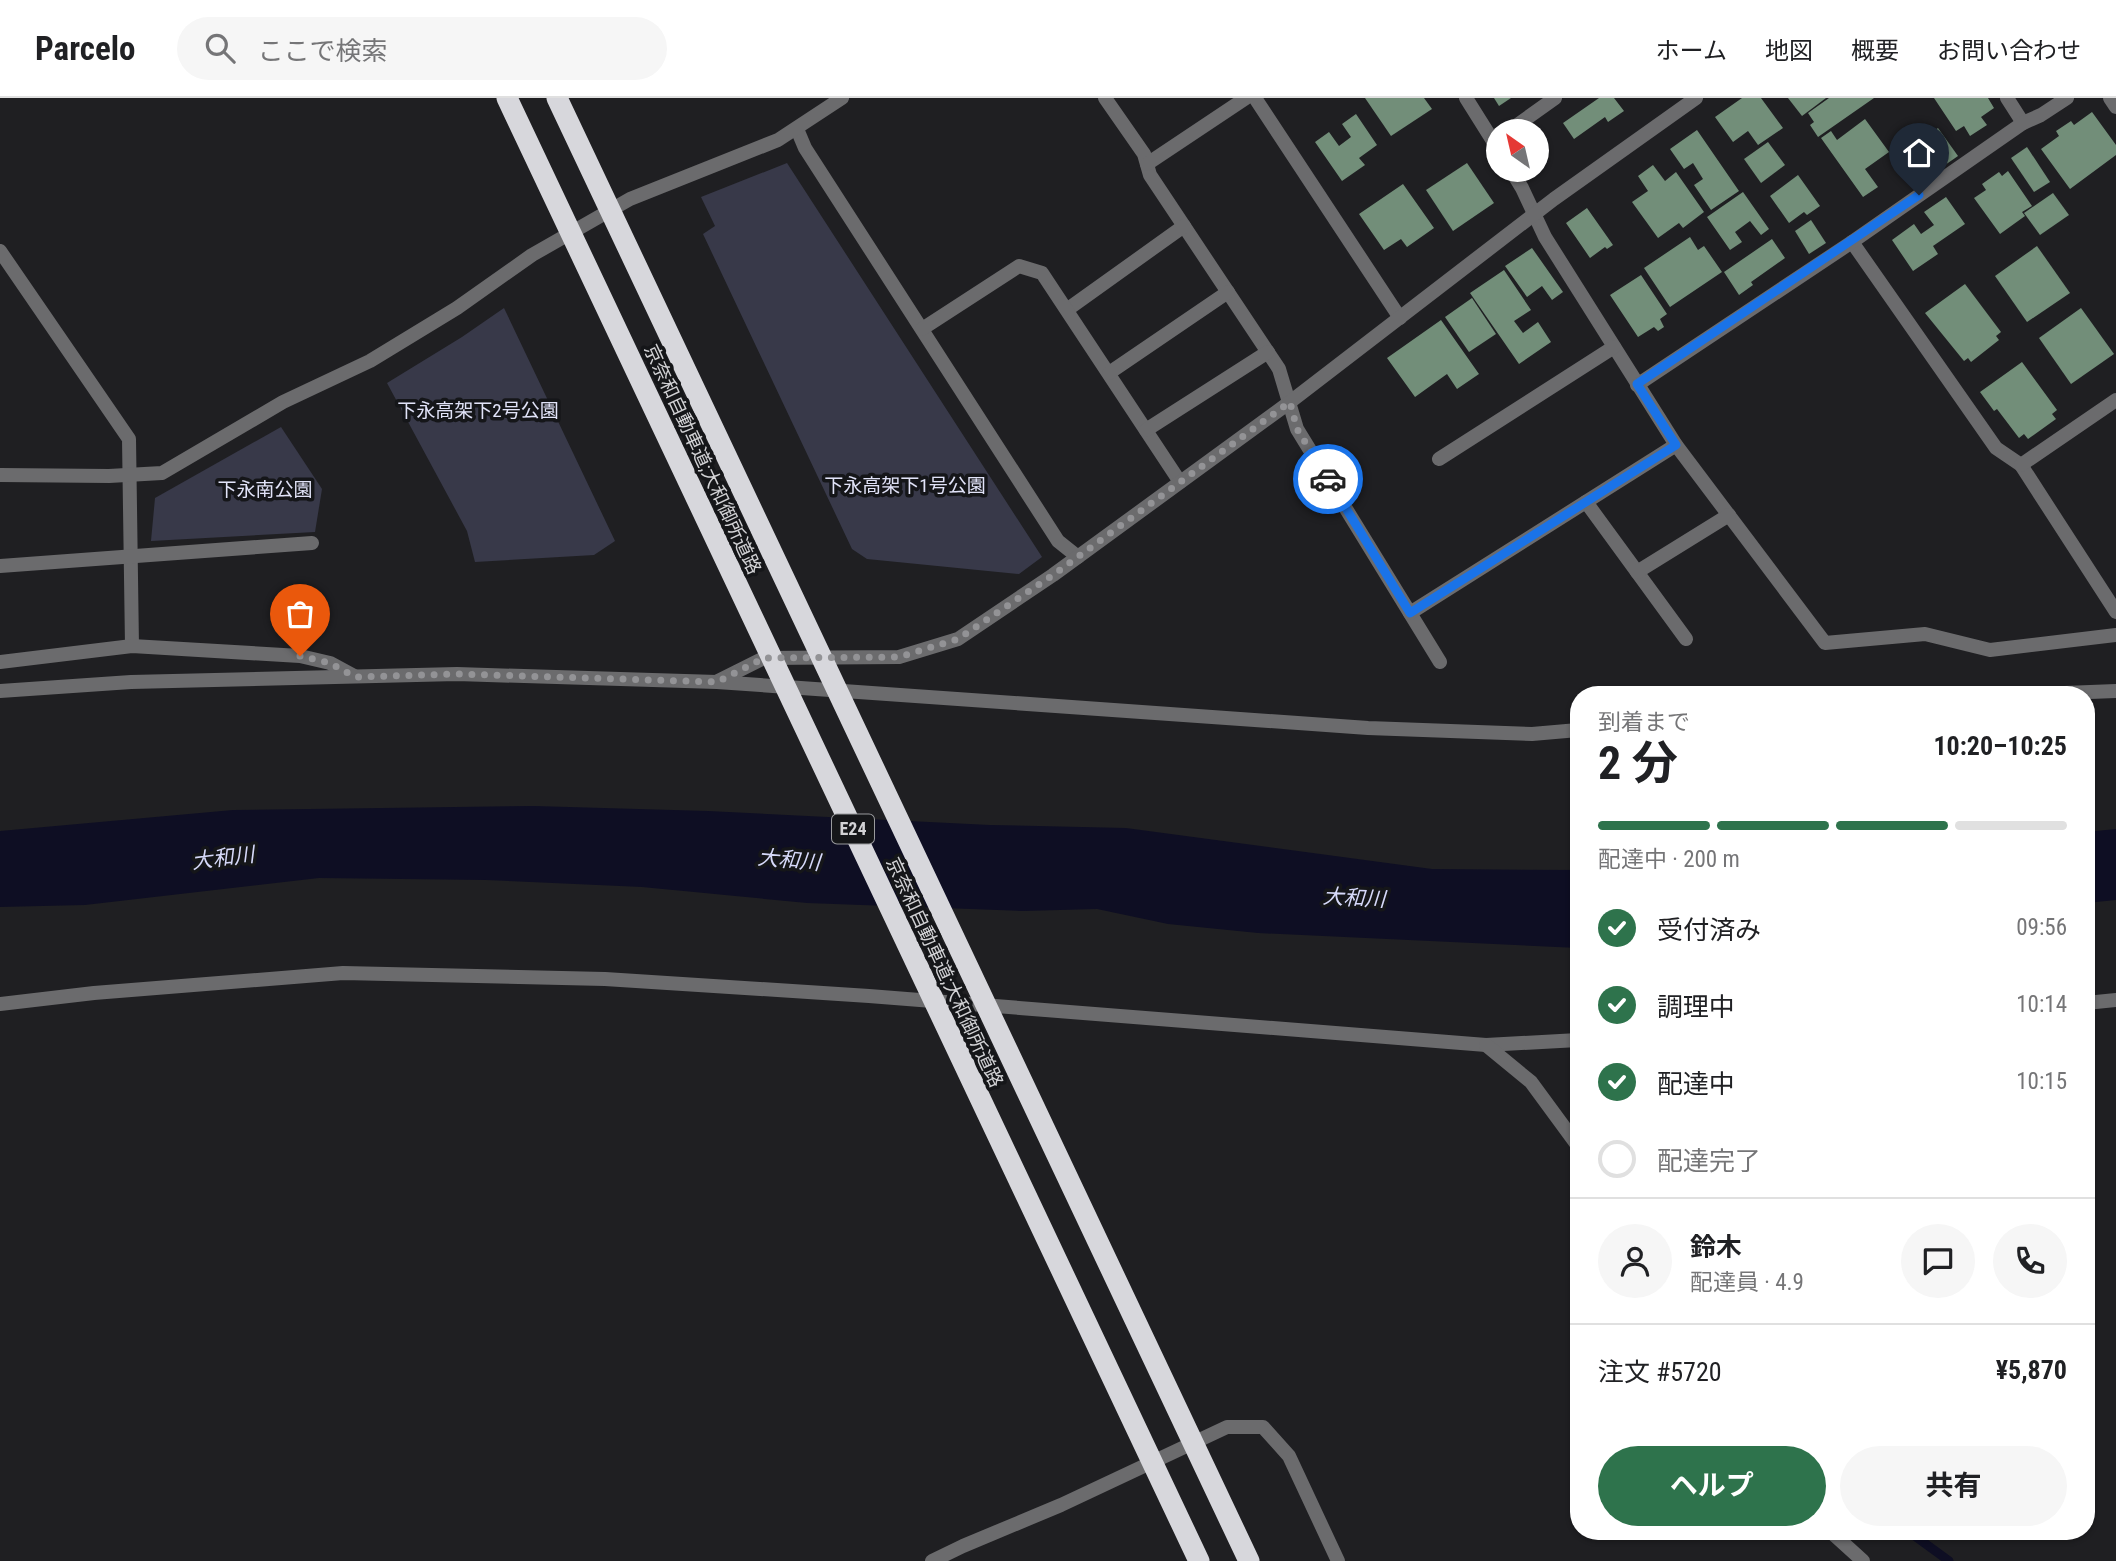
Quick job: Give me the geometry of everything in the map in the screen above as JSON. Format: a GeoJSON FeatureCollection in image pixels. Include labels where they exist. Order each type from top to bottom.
{"type":"FeatureCollection","features":[{"type":"Feature","properties":{"kind":"highway","name":"京奈和自動車道;大和御所道路"},"geometry":{"type":"LineString","coordinates":[[507,98],[1199,1561]]}},
{"type":"Feature","properties":{"kind":"highway","name":"京奈和自動車道;大和御所道路"},"geometry":{"type":"LineString","coordinates":[[557,98],[1249,1561]]}},
{"type":"Feature","properties":{"kind":"street"},"geometry":{"type":"LineString","coordinates":[[0,475],[162,473],[283,402],[370,361],[457,308],[532,255],[630,199],[778,140],[842,98]]}},
{"type":"Feature","properties":{"kind":"street"},"geometry":{"type":"LineString","coordinates":[[1105,98],[1144,154],[1150,175],[1279,369],[1297,429],[1440,662]]}},
{"type":"Feature","properties":{"kind":"street"},"geometry":{"type":"LineString","coordinates":[[1147,164],[1246,98]]}},
{"type":"Feature","properties":{"kind":"street"},"geometry":{"type":"LineString","coordinates":[[1255,98],[1400,318]]}},
{"type":"Feature","properties":{"kind":"street"},"geometry":{"type":"LineString","coordinates":[[1466,98],[1486,128]]}},
{"type":"Feature","properties":{"kind":"street"},"geometry":{"type":"LineString","coordinates":[[1526,119],[1555,98]]}},
{"type":"Feature","properties":{"kind":"street"},"geometry":{"type":"LineString","coordinates":[[717,682],[764,658],[899,657],[958,639],[1077,557],[1290,402],[1534,214],[1696,98]]}},
{"type":"Feature","properties":{"kind":"street"},"geometry":{"type":"LineString","coordinates":[[2007,98],[2023,123]]}},
{"type":"Feature","properties":{"kind":"street"},"geometry":{"type":"LineString","coordinates":[[1637,384],[1852,242],[2023,123],[2041,116],[2067,98]]}},
{"type":"Feature","properties":{"kind":"street"},"geometry":{"type":"LineString","coordinates":[[2110,98],[2116,107]]}},
{"type":"Feature","properties":{"kind":"street"},"geometry":{"type":"LineString","coordinates":[[797,130],[805,148],[1058,541],[1077,557]]}},
{"type":"Feature","properties":{"kind":"street"},"geometry":{"type":"LineString","coordinates":[[1517,182],[1545,237],[1676,445],[1825,643],[1925,634],[1990,650],[2116,635]]}},
{"type":"Feature","properties":{"kind":"street"},"geometry":{"type":"LineString","coordinates":[[1068,309],[1184,226]]}},
{"type":"Feature","properties":{"kind":"street"},"geometry":{"type":"LineString","coordinates":[[1852,242],[1996,448],[2021,464],[2116,612]]}},
{"type":"Feature","properties":{"kind":"street"},"geometry":{"type":"LineString","coordinates":[[0,251],[129,439],[132,646]]}},
{"type":"Feature","properties":{"kind":"street"},"geometry":{"type":"LineString","coordinates":[[922,330],[1019,266],[1042,273],[1180,482]]}},
{"type":"Feature","properties":{"kind":"street"},"geometry":{"type":"LineString","coordinates":[[1109,373],[1228,292]]}},
{"type":"Feature","properties":{"kind":"street"},"geometry":{"type":"LineString","coordinates":[[1439,459],[1614,347]]}},
{"type":"Feature","properties":{"kind":"street"},"geometry":{"type":"LineString","coordinates":[[1146,430],[1268,352]]}},
{"type":"Feature","properties":{"kind":"street"},"geometry":{"type":"LineString","coordinates":[[2021,464],[2116,400]]}},
{"type":"Feature","properties":{"kind":"street"},"geometry":{"type":"LineString","coordinates":[[1410,613],[1676,445]]}},
{"type":"Feature","properties":{"kind":"street"},"geometry":{"type":"LineString","coordinates":[[1586,502],[1686,639]]}},
{"type":"Feature","properties":{"kind":"street"},"geometry":{"type":"LineString","coordinates":[[1637,572],[1729,515]]}},
{"type":"Feature","properties":{"kind":"street"},"geometry":{"type":"LineString","coordinates":[[0,566],[312,543]]}},
{"type":"Feature","properties":{"kind":"street"},"geometry":{"type":"LineString","coordinates":[[0,662],[132,646],[300,656],[330,663],[355,677]]}},
{"type":"Feature","properties":{"kind":"street"},"geometry":{"type":"LineString","coordinates":[[0,691],[131,682],[457,674],[717,682],[1368,728],[1532,734],[1570,731]]}},
{"type":"Feature","properties":{"kind":"street"},"geometry":{"type":"LineString","coordinates":[[2095,692],[2116,691]]}},
{"type":"Feature","properties":{"kind":"street"},"geometry":{"type":"LineString","coordinates":[[0,1003],[344,973],[605,979],[869,996],[1486,1045],[1570,1040]]}},
{"type":"Feature","properties":{"kind":"street"},"geometry":{"type":"LineString","coordinates":[[2095,1002],[2116,1000]]}},
{"type":"Feature","properties":{"kind":"street"},"geometry":{"type":"LineString","coordinates":[[1486,1045],[1531,1082],[1570,1135]]}},
{"type":"Feature","properties":{"kind":"street"},"geometry":{"type":"LineString","coordinates":[[932,1561],[1061,1505],[1227,1427],[1263,1427],[1289,1456],[1338,1561]]}},
{"type":"Feature","properties":{"kind":"street"},"geometry":{"type":"LineString","coordinates":[[1840,1540],[1863,1561]]}},
{"type":"Feature","properties":{"kind":"green space","name":"下永高架下1号公園"},"geometry":{"type":"Polygon","coordinates":[[[787,163],[1042,557],[1019,574],[867,559],[852,549],[703,234],[715,226],[701,197],[787,163]]]}},
{"type":"Feature","properties":{"kind":"green space","name":"下永高架下2号公園"},"geometry":{"type":"Polygon","coordinates":[[[504,308],[615,541],[594,555],[475,562],[467,531],[387,383],[504,308]]]}},
{"type":"Feature","properties":{"kind":"green space","name":"下永南公園"},"geometry":{"type":"Polygon","coordinates":[[[281,427],[322,489],[315,532],[151,541],[155,498],[281,427]]]}},
{"type":"Feature","properties":{"kind":"water","name":"大和川"},"geometry":{"type":"Polygon","coordinates":[[[534,806],[1126,828],[1432,869],[1570,870],[1570,948],[1258,933],[1168,924],[1097,909],[1023,911],[807,903],[642,887],[486,880],[319,878],[85,905],[0,907],[0,831],[233,810],[534,806]]]}},
{"type":"Feature","properties":{"kind":"water"},"geometry":{"type":"Polygon","coordinates":[[[2116,829],[2116,900],[2095,902],[2095,831],[2116,829]]]}},
{"type":"Feature","properties":{"kind":"building"},"geometry":{"type":"Polygon","coordinates":[[[1365,98],[1424,98],[1432,109],[1391,136],[1365,98]]]}},
{"type":"Feature","properties":{"kind":"building"},"geometry":{"type":"Polygon","coordinates":[[[1494,98],[1511,98],[1499,106],[1494,98]]]}},
{"type":"Feature","properties":{"kind":"building"},"geometry":{"type":"Polygon","coordinates":[[[1599,98],[1614,98],[1624,111],[1608,122],[1605,117],[1574,139],[1563,123],[1599,98]]]}},
{"type":"Feature","properties":{"kind":"building"},"geometry":{"type":"Polygon","coordinates":[[[1742,98],[1761,98],[1783,128],[1758,145],[1748,131],[1733,142],[1715,117],[1742,98]]]}},
{"type":"Feature","properties":{"kind":"building"},"geometry":{"type":"Polygon","coordinates":[[[1788,98],[1826,98],[1802,116],[1788,98]]]}},
{"type":"Feature","properties":{"kind":"building"},"geometry":{"type":"Polygon","coordinates":[[[1829,98],[1874,98],[1818,137],[1810,125],[1814,122],[1808,113],[1829,98]]]}},
{"type":"Feature","properties":{"kind":"building"},"geometry":{"type":"Polygon","coordinates":[[[1934,98],[1988,98],[1994,108],[1981,117],[1987,125],[1970,136],[1964,126],[1956,131],[1934,98]]]}},
{"type":"Feature","properties":{"kind":"building"},"geometry":{"type":"Polygon","coordinates":[[[2092,112],[2116,145],[2116,155],[2070,189],[2041,149],[2059,136],[2056,131],[2071,121],[2074,125],[2092,112]]]}},
{"type":"Feature","properties":{"kind":"building"},"geometry":{"type":"Polygon","coordinates":[[[1356,114],[1377,145],[1359,158],[1365,165],[1342,181],[1315,142],[1329,132],[1339,146],[1351,137],[1342,124],[1356,114]]]}},
{"type":"Feature","properties":{"kind":"building"},"geometry":{"type":"Polygon","coordinates":[[[1865,119],[1889,152],[1865,169],[1878,187],[1863,197],[1821,138],[1831,131],[1837,140],[1865,119]]]}},
{"type":"Feature","properties":{"kind":"building"},"geometry":{"type":"Polygon","coordinates":[[[1938,128],[1958,156],[1919,183],[1900,154],[1938,128]]]}},
{"type":"Feature","properties":{"kind":"building"},"geometry":{"type":"Polygon","coordinates":[[[1697,130],[1739,191],[1711,210],[1694,185],[1703,179],[1693,163],[1684,169],[1670,149],[1697,130]]]}},
{"type":"Feature","properties":{"kind":"building"},"geometry":{"type":"Polygon","coordinates":[[[1768,142],[1785,165],[1761,183],[1744,159],[1768,142]]]}},
{"type":"Feature","properties":{"kind":"building"},"geometry":{"type":"Polygon","coordinates":[[[2027,147],[2050,182],[2034,192],[2011,158],[2027,147]]]}},
{"type":"Feature","properties":{"kind":"building"},"geometry":{"type":"Polygon","coordinates":[[[1467,163],[1494,203],[1453,231],[1426,190],[1467,163]]]}},
{"type":"Feature","properties":{"kind":"building"},"geometry":{"type":"Polygon","coordinates":[[[1653,165],[1665,181],[1676,172],[1704,212],[1683,228],[1679,223],[1658,238],[1632,202],[1648,191],[1638,176],[1653,165]]]}},
{"type":"Feature","properties":{"kind":"building"},"geometry":{"type":"Polygon","coordinates":[[[2008,171],[2032,206],[2022,212],[2025,216],[2000,234],[1974,198],[1986,190],[1982,184],[1999,172],[2002,176],[2008,171]]]}},
{"type":"Feature","properties":{"kind":"building"},"geometry":{"type":"Polygon","coordinates":[[[1798,175],[1820,206],[1807,215],[1804,212],[1789,223],[1770,196],[1798,175]]]}},
{"type":"Feature","properties":{"kind":"building"},"geometry":{"type":"Polygon","coordinates":[[[1403,184],[1434,228],[1407,247],[1401,239],[1384,250],[1359,214],[1403,184]]]}},
{"type":"Feature","properties":{"kind":"building"},"geometry":{"type":"Polygon","coordinates":[[[1743,192],[1769,229],[1761,235],[1750,221],[1735,232],[1742,242],[1730,250],[1707,217],[1743,192]]]}},
{"type":"Feature","properties":{"kind":"building"},"geometry":{"type":"Polygon","coordinates":[[[2053,193],[2069,215],[2040,235],[2024,213],[2053,193]]]}},
{"type":"Feature","properties":{"kind":"building"},"geometry":{"type":"Polygon","coordinates":[[[1946,197],[1965,224],[1933,246],[1938,254],[1913,271],[1892,240],[1914,224],[1921,234],[1934,225],[1924,212],[1946,197]]]}},
{"type":"Feature","properties":{"kind":"building"},"geometry":{"type":"Polygon","coordinates":[[[1587,208],[1613,245],[1607,249],[1605,247],[1590,258],[1566,223],[1587,208]]]}},
{"type":"Feature","properties":{"kind":"building"},"geometry":{"type":"Polygon","coordinates":[[[1811,220],[1826,243],[1809,254],[1795,231],[1811,220]]]}},
{"type":"Feature","properties":{"kind":"building"},"geometry":{"type":"Polygon","coordinates":[[[1690,237],[1698,250],[1704,246],[1722,272],[1670,307],[1644,268],[1690,237]]]}},
{"type":"Feature","properties":{"kind":"building"},"geometry":{"type":"Polygon","coordinates":[[[1772,239],[1785,258],[1751,282],[1753,285],[1739,295],[1724,272],[1772,239]]]}},
{"type":"Feature","properties":{"kind":"building"},"geometry":{"type":"Polygon","coordinates":[[[2037,246],[2070,293],[2027,322],[1995,276],[2037,246]]]}},
{"type":"Feature","properties":{"kind":"building"},"geometry":{"type":"Polygon","coordinates":[[[1532,248],[1563,292],[1552,300],[1542,286],[1527,297],[1505,266],[1532,248]]]}},
{"type":"Feature","properties":{"kind":"building"},"geometry":{"type":"Polygon","coordinates":[[[1504,270],[1531,310],[1514,321],[1523,333],[1538,322],[1551,342],[1519,364],[1470,293],[1504,270]]]}},
{"type":"Feature","properties":{"kind":"building"},"geometry":{"type":"Polygon","coordinates":[[[1641,275],[1667,314],[1660,319],[1664,327],[1658,331],[1654,327],[1638,337],[1610,295],[1641,275]]]}},
{"type":"Feature","properties":{"kind":"building"},"geometry":{"type":"Polygon","coordinates":[[[1965,284],[2001,332],[1996,336],[1999,340],[1971,362],[1968,358],[1964,361],[1925,313],[1965,284]]]}},
{"type":"Feature","properties":{"kind":"building"},"geometry":{"type":"Polygon","coordinates":[[[1472,298],[1496,334],[1469,352],[1445,317],[1472,298]]]}},
{"type":"Feature","properties":{"kind":"building"},"geometry":{"type":"Polygon","coordinates":[[[2081,308],[2114,354],[2071,384],[2039,338],[2081,308]]]}},
{"type":"Feature","properties":{"kind":"building"},"geometry":{"type":"Polygon","coordinates":[[[1441,320],[1479,374],[1457,389],[1447,374],[1415,397],[1387,358],[1441,320]]]}},
{"type":"Feature","properties":{"kind":"building"},"geometry":{"type":"Polygon","coordinates":[[[2022,362],[2057,410],[2052,414],[2056,419],[2028,439],[2024,434],[2019,438],[1980,392],[2022,362]]]}},
{"type":"Feature","properties":{"kind":"waterway"},"geometry":{"type":"LineString","coordinates":[[1920,1540],[1949,1561]]}},
{"type":"Feature","properties":{"kind":"way so far"},"geometry":{"type":"LineString","coordinates":[[300,656],[330,663],[355,677],[457,674],[717,682],[764,658],[899,657],[958,639],[1053,575],[1290,402],[1297,429],[1328,479]]}},
{"type":"Feature","properties":{"kind":"route"},"geometry":{"type":"LineString","coordinates":[[1328,479],[1410,613],[1676,445],[1637,384],[1919,195]]}}]}
